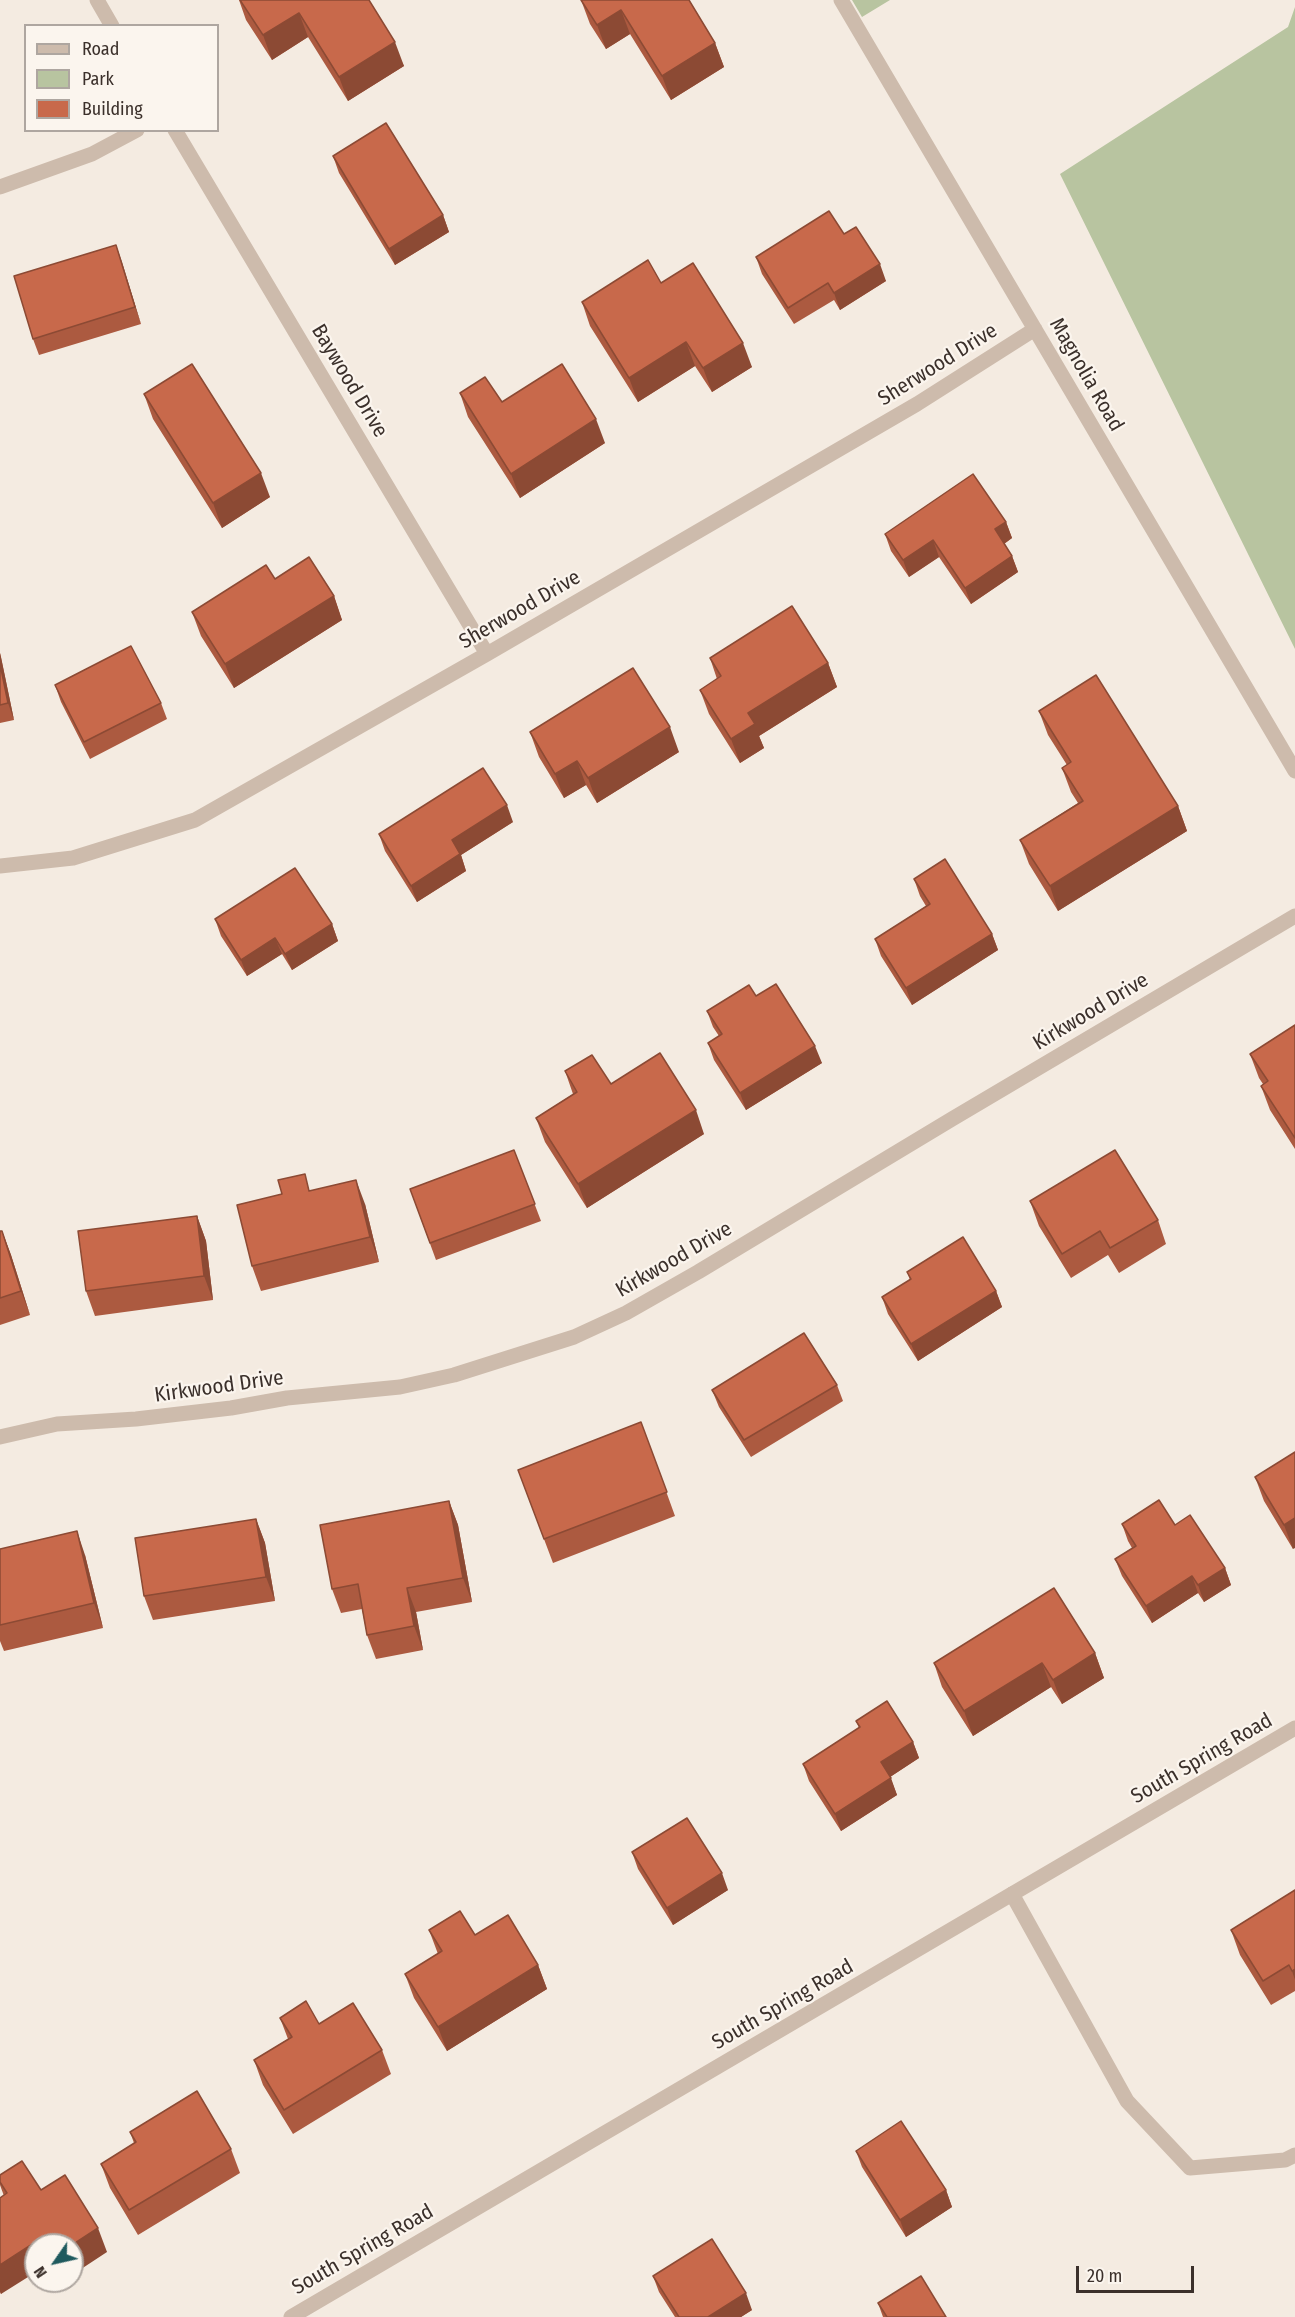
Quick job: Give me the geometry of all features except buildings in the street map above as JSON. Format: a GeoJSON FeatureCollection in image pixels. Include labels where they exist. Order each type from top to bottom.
{"type":"FeatureCollection","features":[{"type":"Feature","properties":{"kind":"street"},"geometry":{"type":"LineString","coordinates":[[97,0],[111,24]]}},
{"type":"Feature","properties":{"kind":"street","name":"Magnolia Road"},"geometry":{"type":"LineString","coordinates":[[841,0],[1295,771]]}},
{"type":"Feature","properties":{"kind":"street"},"geometry":{"type":"LineString","coordinates":[[0,187],[92,154],[133,132]]}},
{"type":"Feature","properties":{"kind":"street","name":"Baywood Drive"},"geometry":{"type":"LineString","coordinates":[[176,132],[487,654]]}},
{"type":"Feature","properties":{"kind":"street","name":"Sherwood Drive"},"geometry":{"type":"LineString","coordinates":[[0,866],[73,858],[195,820],[487,654],[917,404],[1035,329]]}},
{"type":"Feature","properties":{"kind":"street","name":"Kirkwood Drive"},"geometry":{"type":"LineString","coordinates":[[0,1437],[57,1424],[136,1419],[231,1408],[287,1398],[400,1387],[454,1375],[574,1337],[626,1313],[698,1272],[1295,916]]}},
{"type":"Feature","properties":{"kind":"street","name":"South Spring Road"},"geometry":{"type":"LineString","coordinates":[[291,2317],[1295,1728]]}},
{"type":"Feature","properties":{"kind":"street"},"geometry":{"type":"LineString","coordinates":[[1012,1894],[1127,2101],[1190,2168],[1285,2160],[1295,2155]]}},
{"type":"Feature","properties":{"kind":"green space"},"geometry":{"type":"Polygon","coordinates":[[[852,0],[890,0],[862,17],[852,0]]]}},
{"type":"Feature","properties":{"kind":"green space"},"geometry":{"type":"Polygon","coordinates":[[[1295,7],[1295,649],[1060,174],[1288,27],[1295,7]]]}}]}
